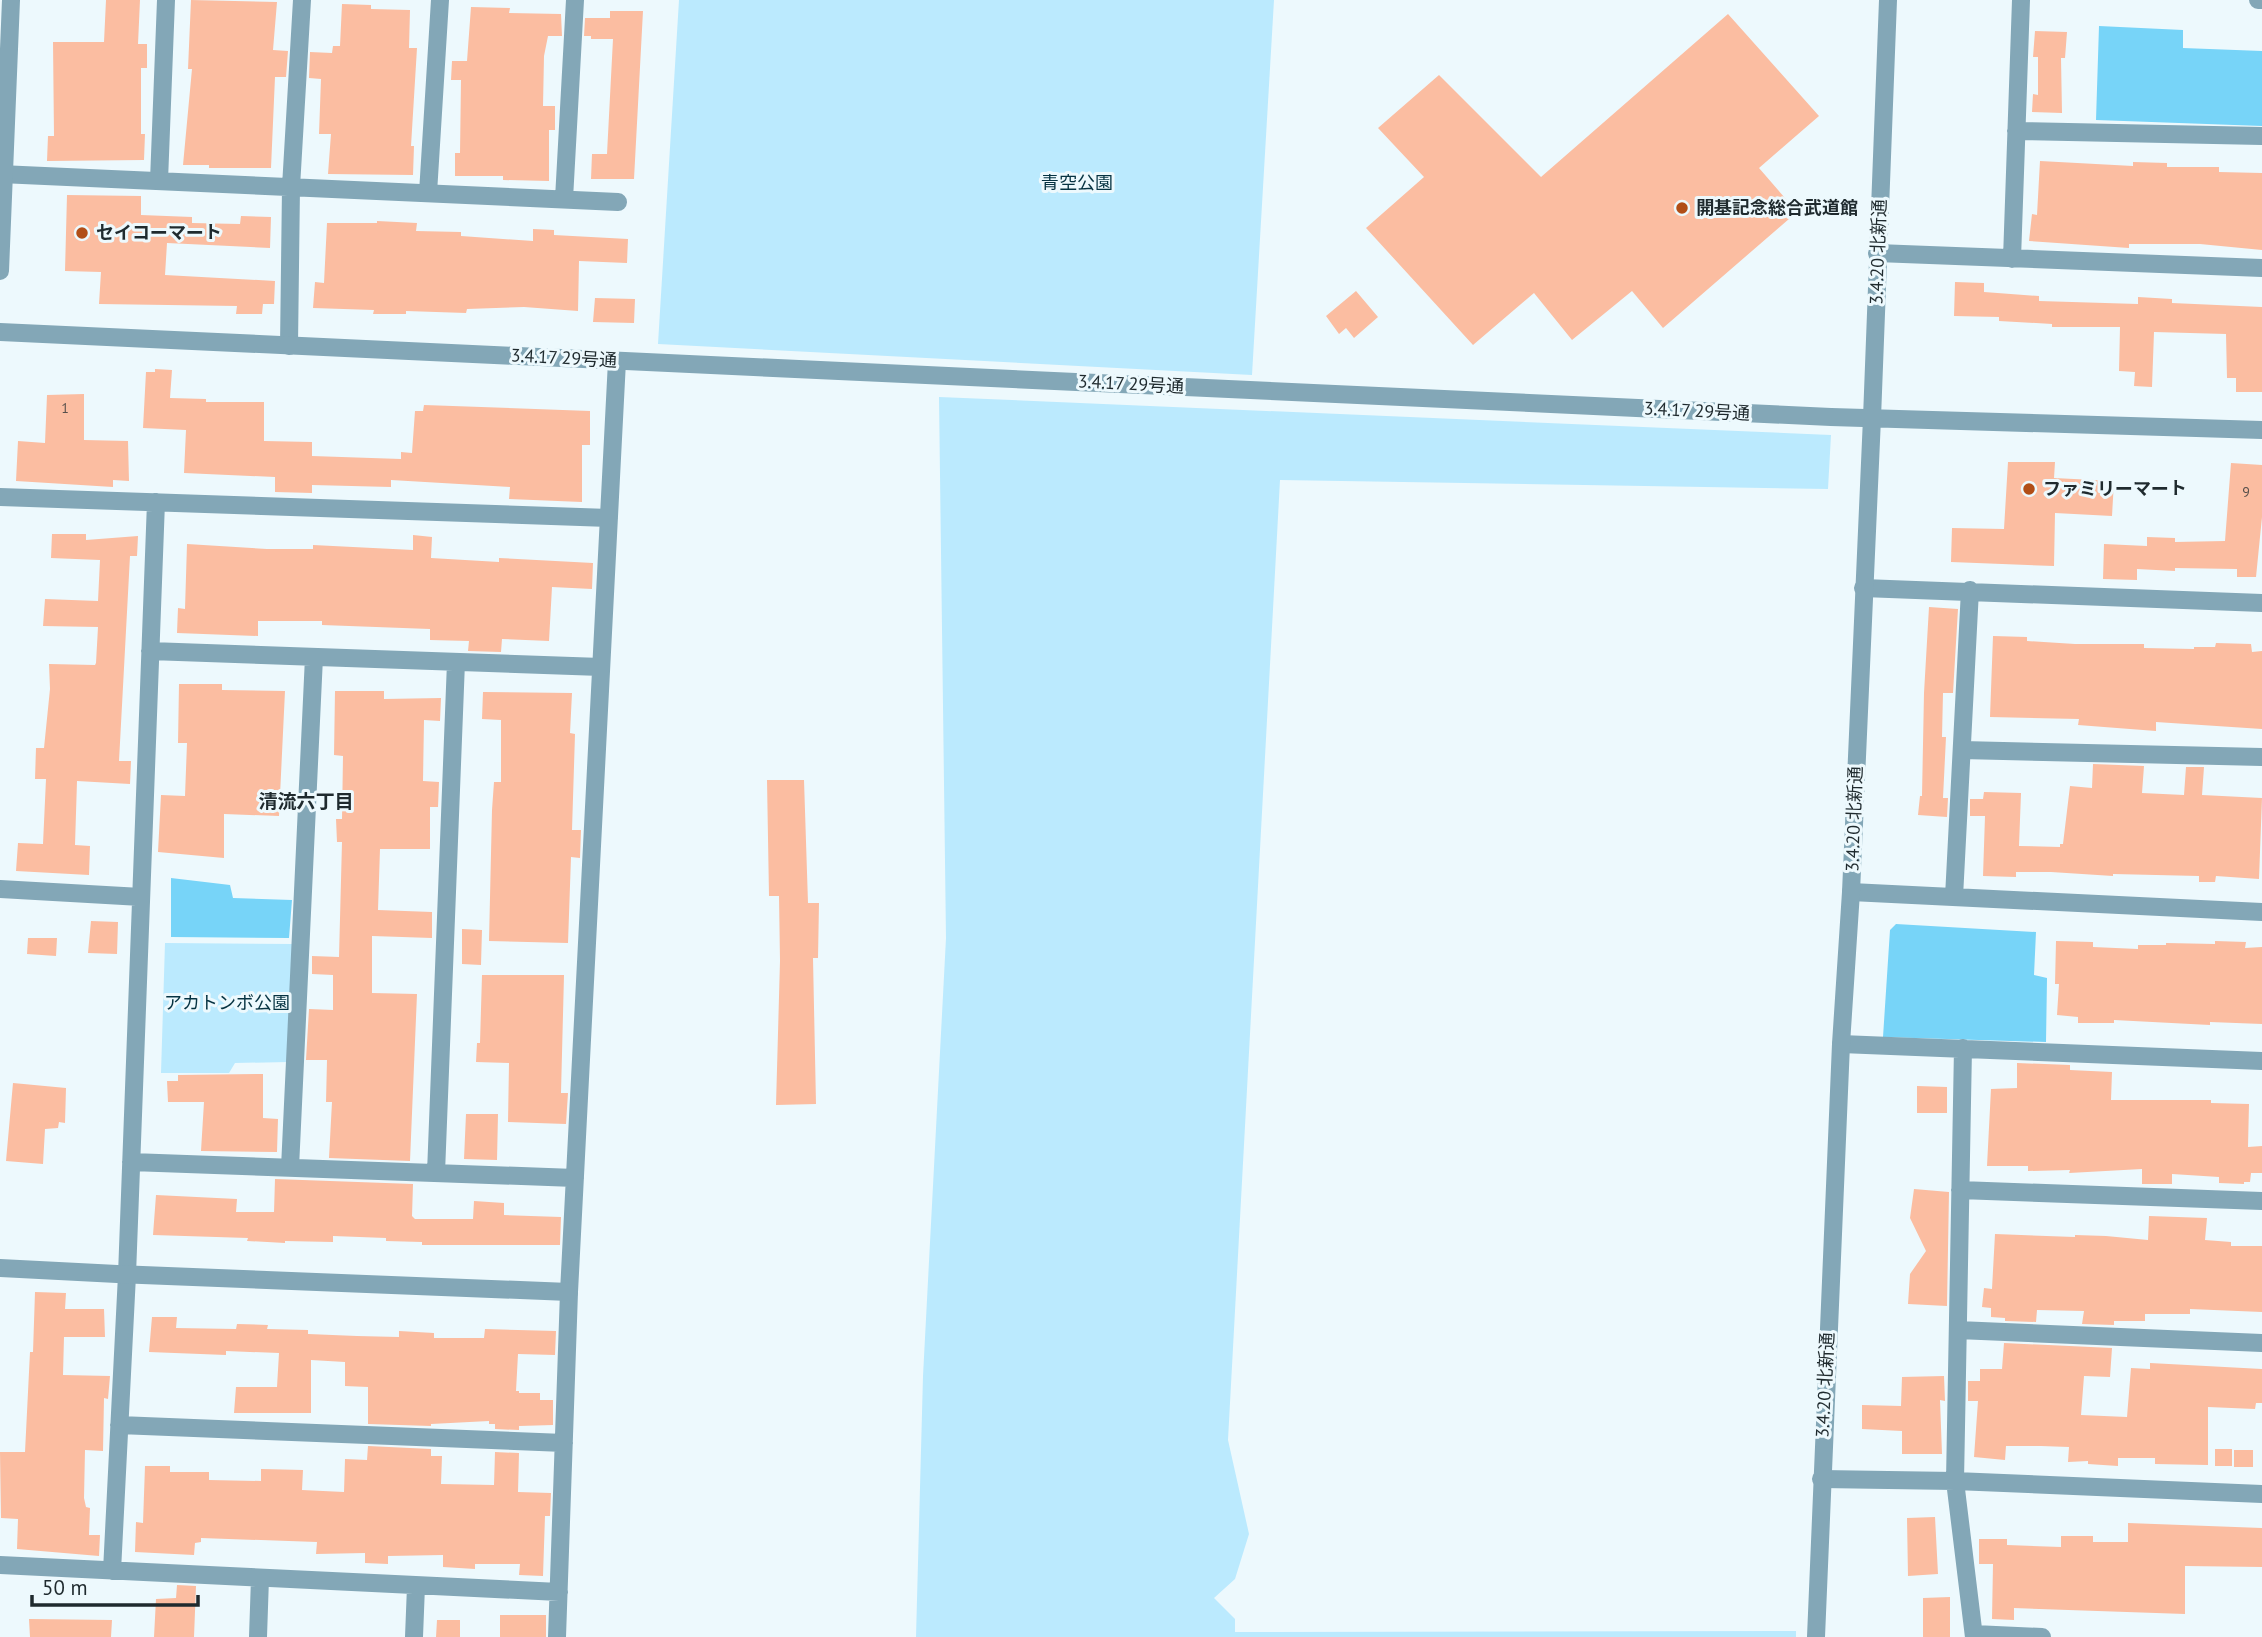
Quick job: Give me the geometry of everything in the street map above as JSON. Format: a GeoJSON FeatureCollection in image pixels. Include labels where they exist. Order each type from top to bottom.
{"type":"FeatureCollection","features":[{"type":"Feature","properties":{"kind":"street"},"geometry":{"type":"LineString","coordinates":[[0,271],[11,0]]}},
{"type":"Feature","properties":{"kind":"street"},"geometry":{"type":"LineString","coordinates":[[159,181],[166,0]]}},
{"type":"Feature","properties":{"kind":"street"},"geometry":{"type":"LineString","coordinates":[[289,346],[291,187],[302,0]]}},
{"type":"Feature","properties":{"kind":"street"},"geometry":{"type":"LineString","coordinates":[[428,193],[440,0]]}},
{"type":"Feature","properties":{"kind":"street"},"geometry":{"type":"LineString","coordinates":[[564,200],[575,0]]}},
{"type":"Feature","properties":{"kind":"street","name":"3.4.20 北新通"},"geometry":{"type":"LineString","coordinates":[[1816,1637],[1821,1479],[1872,418],[1888,0]]}},
{"type":"Feature","properties":{"kind":"street"},"geometry":{"type":"LineString","coordinates":[[2012,259],[2021,0]]}},
{"type":"Feature","properties":{"kind":"street"},"geometry":{"type":"LineString","coordinates":[[2016,131],[2262,136]]}},
{"type":"Feature","properties":{"kind":"street"},"geometry":{"type":"LineString","coordinates":[[2,174],[618,202]]}},
{"type":"Feature","properties":{"kind":"street"},"geometry":{"type":"LineString","coordinates":[[1877,253],[2262,268]]}},
{"type":"Feature","properties":{"kind":"street","name":"3.4.17 29号通"},"geometry":{"type":"LineString","coordinates":[[0,332],[1872,418],[2262,430]]}},
{"type":"Feature","properties":{"kind":"street"},"geometry":{"type":"LineString","coordinates":[[557,1637],[569,1292],[617,361]]}},
{"type":"Feature","properties":{"kind":"street"},"geometry":{"type":"LineString","coordinates":[[0,497],[609,518]]}},
{"type":"Feature","properties":{"kind":"street"},"geometry":{"type":"LineString","coordinates":[[112,1571],[127,1275],[156,502]]}},
{"type":"Feature","properties":{"kind":"street"},"geometry":{"type":"LineString","coordinates":[[1863,587],[2262,603]]}},
{"type":"Feature","properties":{"kind":"street"},"geometry":{"type":"LineString","coordinates":[[1954,897],[1970,590]]}},
{"type":"Feature","properties":{"kind":"street"},"geometry":{"type":"LineString","coordinates":[[150,651],[601,667]]}},
{"type":"Feature","properties":{"kind":"street"},"geometry":{"type":"LineString","coordinates":[[290,1168],[314,657]]}},
{"type":"Feature","properties":{"kind":"street"},"geometry":{"type":"LineString","coordinates":[[436,1173],[456,662]]}},
{"type":"Feature","properties":{"kind":"street"},"geometry":{"type":"LineString","coordinates":[[1962,750],[2262,757]]}},
{"type":"Feature","properties":{"kind":"street"},"geometry":{"type":"LineString","coordinates":[[0,889],[141,897]]}},
{"type":"Feature","properties":{"kind":"street"},"geometry":{"type":"LineString","coordinates":[[1851,892],[2262,912]]}},
{"type":"Feature","properties":{"kind":"street"},"geometry":{"type":"LineString","coordinates":[[1841,1044],[2262,1061]]}},
{"type":"Feature","properties":{"kind":"street"},"geometry":{"type":"LineString","coordinates":[[1963,1048],[1955,1481],[1974,1636],[2042,1637]]}},
{"type":"Feature","properties":{"kind":"street"},"geometry":{"type":"LineString","coordinates":[[131,1162],[575,1178]]}},
{"type":"Feature","properties":{"kind":"street"},"geometry":{"type":"LineString","coordinates":[[1960,1190],[2262,1201]]}},
{"type":"Feature","properties":{"kind":"street"},"geometry":{"type":"LineString","coordinates":[[0,1268],[569,1292]]}},
{"type":"Feature","properties":{"kind":"street"},"geometry":{"type":"LineString","coordinates":[[1958,1330],[2262,1343]]}},
{"type":"Feature","properties":{"kind":"street"},"geometry":{"type":"LineString","coordinates":[[119,1425],[564,1443]]}},
{"type":"Feature","properties":{"kind":"street"},"geometry":{"type":"LineString","coordinates":[[1821,1479],[1955,1481],[2262,1494]]}},
{"type":"Feature","properties":{"kind":"street"},"geometry":{"type":"LineString","coordinates":[[0,1566],[558,1592]]}},
{"type":"Feature","properties":{"kind":"street"},"geometry":{"type":"LineString","coordinates":[[258,1637],[260,1578]]}},
{"type":"Feature","properties":{"kind":"street"},"geometry":{"type":"LineString","coordinates":[[414,1637],[416,1586]]}},
{"type":"Feature","properties":{"kind":"green space","name":"青空公園"},"geometry":{"type":"Polygon","coordinates":[[[679,0],[1274,0],[1252,375],[658,344],[679,0]]]}},
{"type":"Feature","properties":{"kind":"green space"},"geometry":{"type":"Polygon","coordinates":[[[939,397],[1831,435],[1828,489],[1280,480],[1228,1440],[1249,1534],[1235,1579],[1214,1598],[1235,1619],[1235,1632],[1796,1631],[1796,1637],[916,1637],[923,1376],[946,938],[939,397]]]}},
{"type":"Feature","properties":{"kind":"green space","name":"アカトンボ公園"},"geometry":{"type":"Polygon","coordinates":[[[165,943],[293,944],[288,1062],[235,1063],[229,1073],[161,1073],[165,943]]]}},
{"type":"Feature","properties":{"kind":"water"},"geometry":{"type":"Polygon","coordinates":[[[2099,26],[2183,30],[2183,48],[2262,51],[2262,126],[2096,120],[2099,26]]]}},
{"type":"Feature","properties":{"kind":"water"},"geometry":{"type":"Polygon","coordinates":[[[171,878],[230,885],[233,898],[292,900],[289,938],[171,937],[171,878]]]}},
{"type":"Feature","properties":{"kind":"water"},"geometry":{"type":"Polygon","coordinates":[[[1896,924],[2036,932],[2034,975],[2047,978],[2046,1042],[1883,1037],[1890,930],[1896,924]]]}},
{"type":"Feature","properties":{"kind":"building"},"geometry":{"type":"Polygon","coordinates":[[[106,0],[140,0],[138,44],[147,44],[147,68],[141,68],[141,134],[145,134],[144,160],[47,161],[48,136],[54,136],[53,42],[104,42],[106,0]]]}},
{"type":"Feature","properties":{"kind":"building"},"geometry":{"type":"Polygon","coordinates":[[[191,0],[277,2],[273,50],[288,51],[286,77],[275,77],[271,168],[209,168],[209,165],[183,165],[192,69],[188,69],[191,0]]]}},
{"type":"Feature","properties":{"kind":"building"},"geometry":{"type":"Polygon","coordinates":[[[342,4],[371,5],[371,9],[410,10],[409,48],[417,48],[411,146],[414,146],[413,175],[328,174],[331,134],[319,134],[321,79],[309,78],[310,52],[332,53],[333,46],[340,46],[342,4]]]}},
{"type":"Feature","properties":{"kind":"building"},"geometry":{"type":"Polygon","coordinates":[[[471,7],[510,8],[509,13],[561,14],[562,36],[548,36],[544,56],[543,106],[555,106],[555,130],[549,130],[549,181],[503,180],[503,176],[455,176],[455,153],[460,153],[461,80],[451,80],[452,61],[467,61],[471,7]]]}},
{"type":"Feature","properties":{"kind":"building"},"geometry":{"type":"Polygon","coordinates":[[[610,11],[643,11],[634,179],[591,179],[592,154],[607,154],[613,39],[591,39],[591,36],[584,36],[585,18],[610,18],[610,11]]]}},
{"type":"Feature","properties":{"kind":"building"},"geometry":{"type":"Polygon","coordinates":[[[1728,14],[1819,116],[1759,168],[1797,212],[1663,328],[1632,291],[1572,340],[1534,293],[1473,345],[1366,228],[1424,177],[1378,128],[1439,75],[1541,177],[1728,14]]]}},
{"type":"Feature","properties":{"kind":"building"},"geometry":{"type":"Polygon","coordinates":[[[2035,31],[2067,32],[2065,58],[2061,58],[2062,113],[2032,112],[2033,94],[2038,95],[2038,57],[2033,57],[2035,31]]]}},
{"type":"Feature","properties":{"kind":"building"},"geometry":{"type":"Polygon","coordinates":[[[2040,161],[2133,166],[2133,162],[2167,163],[2167,167],[2219,167],[2219,172],[2262,173],[2262,250],[2200,244],[2129,244],[2129,248],[2029,241],[2032,214],[2037,215],[2040,161]]]}},
{"type":"Feature","properties":{"kind":"building"},"geometry":{"type":"Polygon","coordinates":[[[67,195],[141,196],[141,215],[192,217],[192,223],[240,224],[241,216],[271,217],[270,248],[167,243],[165,275],[275,281],[274,304],[263,304],[262,314],[236,314],[237,306],[99,304],[101,272],[65,271],[67,195]]]}},
{"type":"Feature","properties":{"kind":"building"},"geometry":{"type":"Polygon","coordinates":[[[327,223],[417,223],[416,231],[461,232],[461,236],[533,241],[533,229],[554,230],[554,235],[628,239],[627,263],[579,261],[578,311],[524,307],[467,309],[466,313],[406,311],[406,314],[373,314],[374,310],[313,308],[315,282],[324,283],[327,223]]]}},
{"type":"Feature","properties":{"kind":"building"},"geometry":{"type":"Polygon","coordinates":[[[1955,282],[1984,283],[1984,292],[2039,296],[2039,301],[2138,304],[2138,297],[2172,299],[2172,303],[2262,307],[2262,392],[2236,392],[2236,378],[2227,378],[2226,334],[2154,332],[2152,387],[2134,386],[2135,372],[2119,371],[2120,327],[2052,327],[2052,324],[1999,321],[1999,317],[1954,316],[1955,282]]]}},
{"type":"Feature","properties":{"kind":"building"},"geometry":{"type":"Polygon","coordinates":[[[1356,291],[1378,317],[1354,338],[1346,328],[1339,334],[1326,316],[1356,291]]]}},
{"type":"Feature","properties":{"kind":"building"},"geometry":{"type":"Polygon","coordinates":[[[595,298],[635,299],[634,323],[593,322],[595,298]]]}},
{"type":"Feature","properties":{"kind":"building"},"geometry":{"type":"Polygon","coordinates":[[[155,369],[172,370],[170,398],[206,399],[206,402],[264,402],[264,441],[312,442],[312,456],[401,459],[401,452],[412,453],[415,411],[423,411],[424,405],[590,411],[590,445],[582,445],[582,502],[509,499],[510,487],[391,480],[391,487],[312,485],[312,493],[275,492],[275,477],[184,473],[186,430],[143,428],[146,372],[155,372],[155,369]]]}},
{"type":"Feature","properties":{"kind":"building"},"geometry":{"type":"Polygon","coordinates":[[[84,394],[84,440],[128,441],[129,481],[113,480],[113,487],[16,481],[18,441],[45,443],[47,395],[84,394]]]}},
{"type":"Feature","properties":{"kind":"building"},"geometry":{"type":"Polygon","coordinates":[[[2008,462],[2055,462],[2054,478],[2114,481],[2112,516],[2055,513],[2054,566],[1951,562],[1952,528],[2004,529],[2008,462]]]}},
{"type":"Feature","properties":{"kind":"building"},"geometry":{"type":"Polygon","coordinates":[[[2231,463],[2262,465],[2262,517],[2256,577],[2237,577],[2237,569],[2175,568],[2175,571],[2137,569],[2137,580],[2103,579],[2104,544],[2147,546],[2147,537],[2175,538],[2175,542],[2225,541],[2231,463]]]}},
{"type":"Feature","properties":{"kind":"building"},"geometry":{"type":"Polygon","coordinates":[[[52,534],[86,534],[86,540],[138,536],[137,556],[130,556],[119,761],[131,761],[130,784],[77,781],[75,845],[90,846],[89,875],[16,871],[18,843],[43,844],[46,779],[35,779],[36,748],[44,748],[50,689],[49,664],[96,663],[98,627],[43,626],[45,599],[98,601],[100,560],[51,558],[52,534]]]}},
{"type":"Feature","properties":{"kind":"building"},"geometry":{"type":"Polygon","coordinates":[[[413,535],[432,537],[431,558],[593,563],[592,589],[552,587],[549,641],[502,639],[501,652],[468,651],[469,641],[430,640],[430,629],[322,625],[322,621],[258,621],[258,636],[177,633],[178,608],[185,609],[187,544],[267,549],[313,549],[313,545],[413,550],[413,535]]]}},
{"type":"Feature","properties":{"kind":"building"},"geometry":{"type":"Polygon","coordinates":[[[1929,607],[1958,609],[1953,693],[1943,693],[1942,737],[1946,737],[1943,798],[1948,798],[1947,817],[1918,815],[1922,796],[1929,607]]]}},
{"type":"Feature","properties":{"kind":"building"},"geometry":{"type":"Polygon","coordinates":[[[1993,636],[2027,637],[2027,641],[2075,644],[2144,644],[2144,648],[2194,649],[2215,647],[2216,643],[2251,644],[2252,652],[2262,651],[2262,729],[2156,722],[2156,731],[2078,725],[2079,719],[1990,717],[1993,636]]]}},
{"type":"Feature","properties":{"kind":"building"},"geometry":{"type":"Polygon","coordinates":[[[179,684],[222,684],[222,690],[285,691],[279,816],[224,814],[224,858],[158,852],[161,795],[185,796],[187,743],[178,743],[179,684]]]}},
{"type":"Feature","properties":{"kind":"building"},"geometry":{"type":"Polygon","coordinates":[[[335,691],[384,691],[384,699],[441,698],[440,721],[424,720],[423,781],[439,782],[438,807],[430,807],[430,849],[380,849],[378,910],[432,912],[432,938],[372,936],[372,993],[417,994],[410,1161],[329,1158],[332,1102],[326,1102],[327,1060],[306,1060],[309,1009],[333,1010],[333,975],[312,974],[312,956],[339,957],[342,842],[337,842],[336,819],[342,819],[343,756],[334,755],[335,691]]]}},
{"type":"Feature","properties":{"kind":"building"},"geometry":{"type":"Polygon","coordinates":[[[483,692],[572,693],[570,733],[575,734],[572,830],[581,830],[580,858],[571,857],[568,943],[489,941],[492,810],[494,782],[501,782],[501,720],[482,719],[483,692]]]}},
{"type":"Feature","properties":{"kind":"building"},"geometry":{"type":"Polygon","coordinates":[[[2093,764],[2144,766],[2142,793],[2184,795],[2186,767],[2204,767],[2202,795],[2262,798],[2259,879],[2216,876],[2215,882],[2199,882],[2199,876],[2113,876],[2051,872],[2016,872],[2016,877],[1983,876],[1985,816],[1970,816],[1970,799],[1983,799],[1984,792],[2021,793],[2019,846],[2060,847],[2060,844],[2063,844],[2070,786],[2092,788],[2093,764]]]}},
{"type":"Feature","properties":{"kind":"building"},"geometry":{"type":"Polygon","coordinates":[[[767,780],[804,780],[808,903],[819,903],[818,958],[813,958],[816,1104],[776,1105],[779,896],[769,896],[767,780]]]}},
{"type":"Feature","properties":{"kind":"building"},"geometry":{"type":"Polygon","coordinates":[[[91,921],[118,922],[117,954],[88,953],[91,921]]]}},
{"type":"Feature","properties":{"kind":"building"},"geometry":{"type":"Polygon","coordinates":[[[462,929],[482,930],[481,965],[462,964],[462,929]]]}},
{"type":"Feature","properties":{"kind":"building"},"geometry":{"type":"Polygon","coordinates":[[[28,938],[57,938],[56,956],[27,954],[28,938]]]}},
{"type":"Feature","properties":{"kind":"building"},"geometry":{"type":"Polygon","coordinates":[[[2056,941],[2093,942],[2093,947],[2138,949],[2138,945],[2215,944],[2215,941],[2246,942],[2245,948],[2262,947],[2262,1024],[2210,1022],[2210,1025],[2114,1020],[2114,1023],[2078,1023],[2078,1017],[2057,1015],[2059,984],[2055,984],[2056,941]]]}},
{"type":"Feature","properties":{"kind":"building"},"geometry":{"type":"Polygon","coordinates":[[[482,975],[564,975],[561,1093],[568,1093],[566,1124],[508,1122],[509,1063],[476,1062],[477,1043],[480,1043],[482,975]]]}},
{"type":"Feature","properties":{"kind":"building"},"geometry":{"type":"Polygon","coordinates":[[[2017,1063],[2070,1065],[2070,1070],[2112,1072],[2111,1100],[2211,1100],[2211,1103],[2249,1104],[2248,1147],[2262,1146],[2262,1173],[2251,1173],[2250,1182],[2244,1184],[2219,1183],[2219,1177],[2172,1174],[2172,1184],[2142,1184],[2142,1169],[2069,1173],[2070,1170],[2028,1171],[2028,1166],[1987,1166],[1991,1089],[2017,1088],[2017,1063]]]}},
{"type":"Feature","properties":{"kind":"building"},"geometry":{"type":"Polygon","coordinates":[[[263,1074],[263,1118],[278,1119],[277,1152],[201,1151],[204,1102],[168,1102],[167,1081],[178,1081],[178,1075],[263,1074]]]}},
{"type":"Feature","properties":{"kind":"building"},"geometry":{"type":"Polygon","coordinates":[[[13,1083],[66,1088],[65,1123],[59,1122],[58,1128],[45,1129],[43,1164],[6,1161],[13,1083]]]}},
{"type":"Feature","properties":{"kind":"building"},"geometry":{"type":"Polygon","coordinates":[[[1917,1086],[1947,1087],[1947,1113],[1917,1113],[1917,1086]]]}},
{"type":"Feature","properties":{"kind":"building"},"geometry":{"type":"Polygon","coordinates":[[[466,1114],[498,1114],[497,1160],[464,1159],[466,1114]]]}},
{"type":"Feature","properties":{"kind":"building"},"geometry":{"type":"Polygon","coordinates":[[[275,1179],[413,1184],[412,1216],[415,1219],[473,1219],[474,1201],[504,1203],[504,1215],[561,1217],[560,1245],[422,1245],[422,1242],[386,1241],[386,1238],[333,1236],[333,1242],[285,1243],[247,1241],[248,1238],[153,1235],[156,1195],[237,1199],[236,1212],[274,1212],[275,1179]]]}},
{"type":"Feature","properties":{"kind":"building"},"geometry":{"type":"Polygon","coordinates":[[[1914,1189],[1949,1192],[1947,1306],[1908,1304],[1910,1274],[1926,1251],[1910,1218],[1914,1189]]]}},
{"type":"Feature","properties":{"kind":"building"},"geometry":{"type":"Polygon","coordinates":[[[2149,1216],[2207,1218],[2205,1240],[2231,1242],[2231,1246],[2262,1246],[2262,1312],[2190,1309],[2190,1314],[2145,1314],[2145,1321],[2114,1321],[2114,1325],[2082,1324],[2084,1311],[2037,1310],[2036,1322],[2005,1321],[2005,1318],[1991,1317],[1991,1308],[1982,1307],[1984,1288],[1992,1289],[1995,1234],[2106,1236],[2148,1240],[2149,1216]]]}},
{"type":"Feature","properties":{"kind":"building"},"geometry":{"type":"Polygon","coordinates":[[[35,1292],[66,1293],[65,1309],[104,1309],[105,1337],[64,1337],[63,1375],[110,1376],[108,1399],[104,1398],[103,1451],[85,1450],[84,1498],[86,1507],[90,1508],[89,1535],[100,1535],[99,1556],[17,1549],[18,1519],[1,1518],[0,1452],[25,1452],[35,1292]]]}},
{"type":"Feature","properties":{"kind":"building"},"geometry":{"type":"Polygon","coordinates":[[[152,1317],[177,1317],[176,1328],[236,1329],[237,1324],[268,1325],[267,1329],[308,1330],[308,1334],[357,1336],[399,1337],[399,1331],[434,1333],[434,1338],[484,1338],[485,1329],[556,1331],[555,1355],[518,1354],[516,1391],[540,1393],[540,1400],[553,1400],[553,1425],[519,1426],[519,1430],[495,1429],[495,1424],[489,1424],[489,1421],[431,1426],[368,1424],[368,1387],[345,1386],[345,1362],[311,1360],[311,1413],[234,1413],[236,1387],[277,1387],[279,1353],[226,1351],[226,1355],[149,1352],[152,1317]]]}},
{"type":"Feature","properties":{"kind":"building"},"geometry":{"type":"Polygon","coordinates":[[[2004,1343],[2112,1348],[2110,1377],[2084,1376],[2081,1415],[2127,1417],[2131,1368],[2150,1369],[2150,1363],[2262,1369],[2262,1403],[2256,1403],[2255,1409],[2208,1407],[2208,1465],[2155,1464],[2155,1458],[2118,1458],[2118,1466],[2088,1464],[2088,1461],[2068,1462],[2069,1447],[2041,1446],[2006,1446],[2005,1460],[1974,1457],[1978,1401],[1968,1401],[1968,1381],[1980,1381],[1980,1369],[2002,1369],[2004,1343]]]}},
{"type":"Feature","properties":{"kind":"building"},"geometry":{"type":"Polygon","coordinates":[[[1944,1376],[1945,1401],[1940,1400],[1942,1454],[1902,1454],[1902,1431],[1862,1429],[1862,1405],[1901,1406],[1902,1377],[1944,1376]]]}},
{"type":"Feature","properties":{"kind":"building"},"geometry":{"type":"Polygon","coordinates":[[[368,1446],[431,1449],[431,1456],[442,1456],[441,1484],[494,1485],[495,1452],[519,1453],[518,1492],[551,1493],[550,1516],[545,1516],[543,1576],[519,1575],[520,1564],[475,1564],[475,1569],[443,1567],[443,1555],[388,1556],[388,1564],[365,1563],[365,1553],[316,1554],[317,1542],[201,1538],[201,1542],[195,1543],[194,1555],[135,1552],[136,1522],[143,1523],[145,1466],[170,1466],[170,1472],[209,1472],[209,1480],[261,1481],[261,1469],[303,1470],[302,1490],[344,1492],[345,1459],[367,1460],[368,1446]]]}},
{"type":"Feature","properties":{"kind":"building"},"geometry":{"type":"Polygon","coordinates":[[[2215,1449],[2232,1449],[2232,1466],[2215,1466],[2215,1449]]]}},
{"type":"Feature","properties":{"kind":"building"},"geometry":{"type":"Polygon","coordinates":[[[2234,1450],[2253,1450],[2253,1467],[2234,1467],[2234,1450]]]}},
{"type":"Feature","properties":{"kind":"building"},"geometry":{"type":"Polygon","coordinates":[[[1935,1517],[1938,1574],[1908,1576],[1907,1518],[1935,1517]]]}},
{"type":"Feature","properties":{"kind":"building"},"geometry":{"type":"Polygon","coordinates":[[[2128,1523],[2262,1528],[2262,1567],[2185,1566],[2185,1614],[2014,1608],[2014,1620],[1992,1619],[1993,1564],[1979,1564],[1979,1539],[2007,1539],[2007,1545],[2061,1547],[2061,1536],[2093,1536],[2093,1542],[2128,1542],[2128,1523]]]}},
{"type":"Feature","properties":{"kind":"building"},"geometry":{"type":"Polygon","coordinates":[[[177,1585],[196,1586],[194,1637],[154,1637],[156,1599],[176,1598],[177,1585]]]}},
{"type":"Feature","properties":{"kind":"building"},"geometry":{"type":"Polygon","coordinates":[[[1950,1597],[1950,1637],[1923,1637],[1923,1598],[1950,1597]]]}},
{"type":"Feature","properties":{"kind":"building"},"geometry":{"type":"Polygon","coordinates":[[[500,1615],[546,1615],[546,1637],[500,1637],[500,1615]]]}},
{"type":"Feature","properties":{"kind":"building"},"geometry":{"type":"Polygon","coordinates":[[[29,1619],[112,1620],[111,1637],[30,1637],[29,1619]]]}},
{"type":"Feature","properties":{"kind":"building"},"geometry":{"type":"Polygon","coordinates":[[[437,1620],[460,1620],[460,1637],[436,1637],[437,1620]]]}},
{"type":"Feature","properties":{"kind":"place","name":"開基記念総合武道館"},"geometry":{"type":"Point","coordinates":[1682,208]}},
{"type":"Feature","properties":{"kind":"place","name":"セイコーマート"},"geometry":{"type":"Point","coordinates":[82,233]}},
{"type":"Feature","properties":{"kind":"place","name":"ファミリーマート"},"geometry":{"type":"Point","coordinates":[2029,489]}},
{"type":"Feature","properties":{"kind":"district","name":"清流六丁目"},"geometry":{"type":"Point","coordinates":[306,801]}}]}
